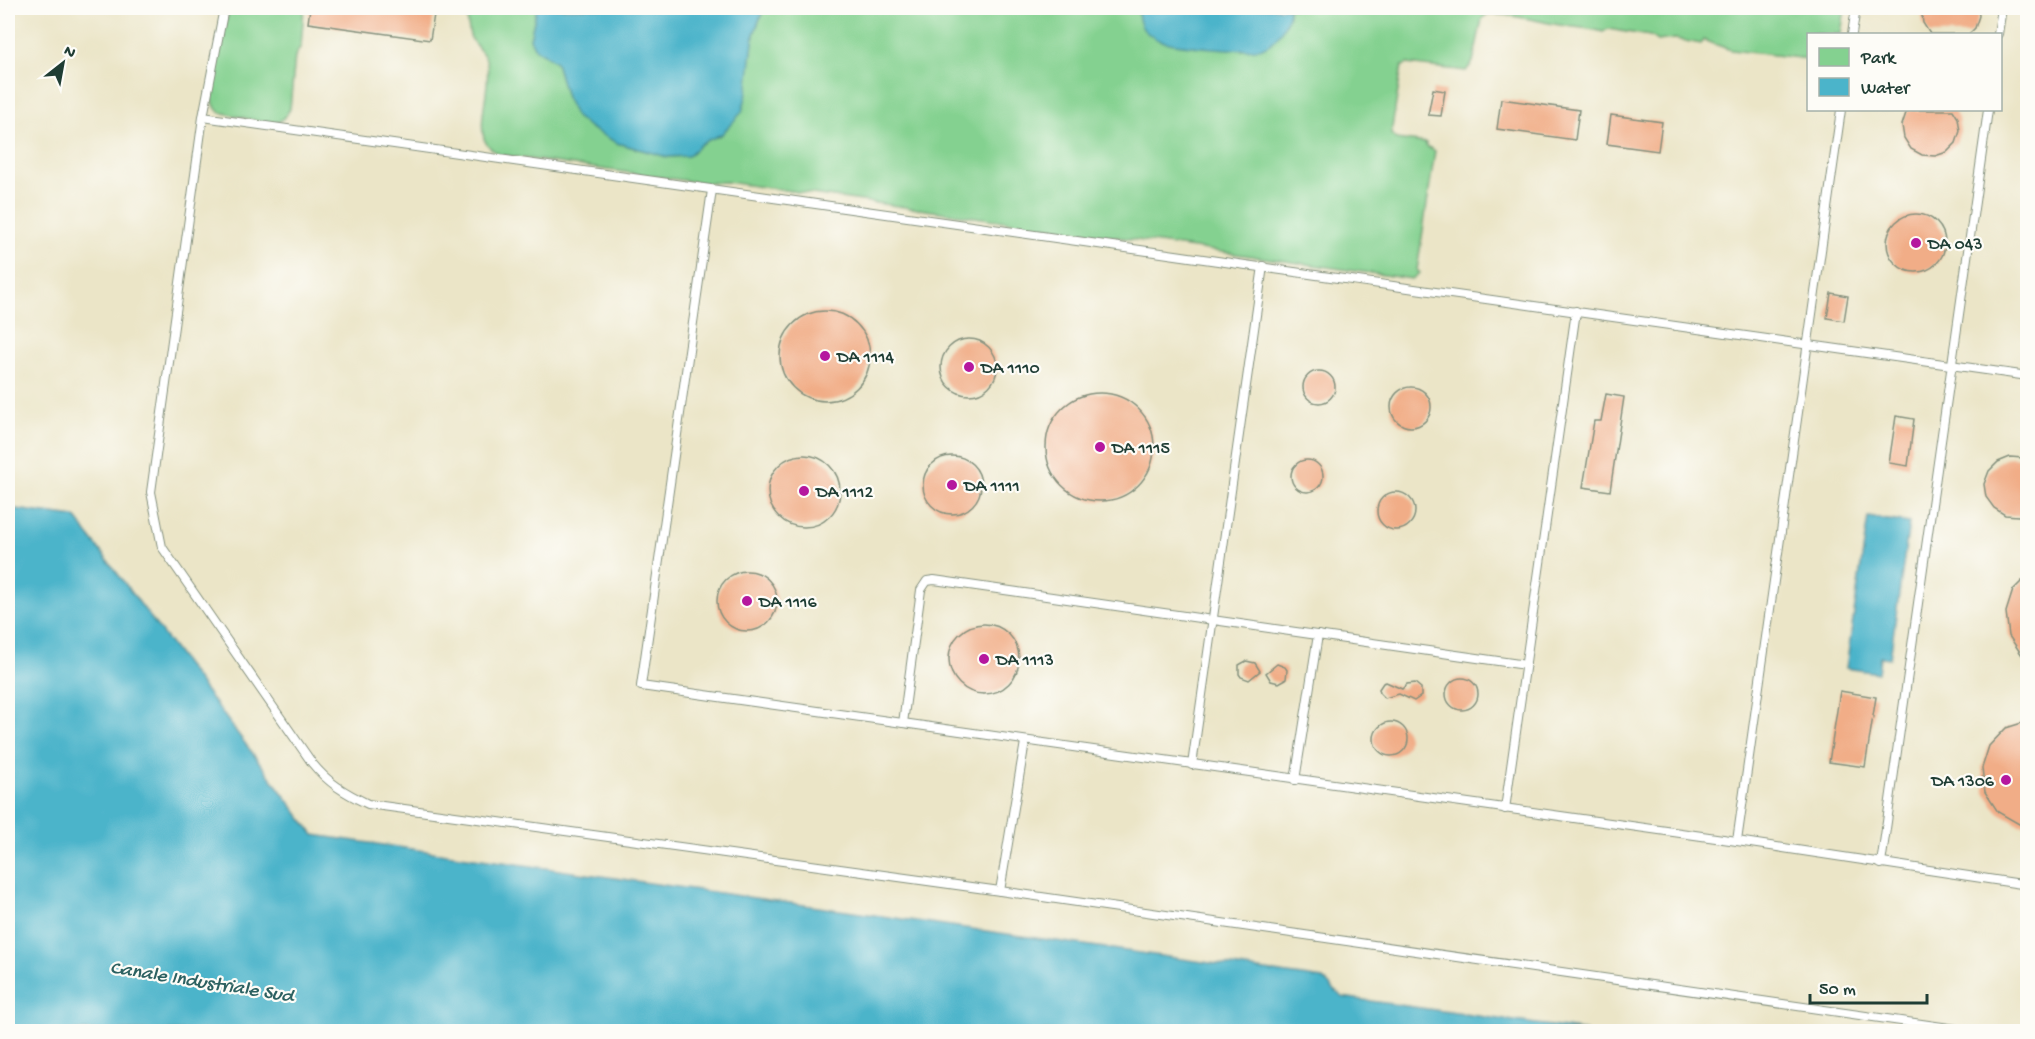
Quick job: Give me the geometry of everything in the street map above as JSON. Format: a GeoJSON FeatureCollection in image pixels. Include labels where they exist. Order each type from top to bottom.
{"type":"FeatureCollection","features":[{"type":"Feature","properties":{"kind":"lane"},"geometry":{"type":"LineString","coordinates":[[224,8],[203,117],[151,492],[162,547],[323,776],[342,791],[368,804],[1000,891],[1977,1032]]}},
{"type":"Feature","properties":{"kind":"lane"},"geometry":{"type":"LineString","coordinates":[[1852,33],[1856,8]]}},
{"type":"Feature","properties":{"kind":"lane"},"geometry":{"type":"LineString","coordinates":[[1998,33],[2002,8]]}},
{"type":"Feature","properties":{"kind":"lane"},"geometry":{"type":"LineString","coordinates":[[1737,841],[1842,111]]}},
{"type":"Feature","properties":{"kind":"lane"},"geometry":{"type":"LineString","coordinates":[[1881,864],[1988,111]]}},
{"type":"Feature","properties":{"kind":"lane"},"geometry":{"type":"LineString","coordinates":[[203,117],[2028,376]]}},
{"type":"Feature","properties":{"kind":"lane"},"geometry":{"type":"LineString","coordinates":[[712,190],[641,686],[1737,841],[2028,885]]}},
{"type":"Feature","properties":{"kind":"lane"},"geometry":{"type":"LineString","coordinates":[[1192,765],[1263,266]]}},
{"type":"Feature","properties":{"kind":"lane"},"geometry":{"type":"LineString","coordinates":[[1505,809],[1576,311]]}},
{"type":"Feature","properties":{"kind":"lane"},"geometry":{"type":"LineString","coordinates":[[903,723],[921,590],[927,581],[934,580],[1526,665]]}},
{"type":"Feature","properties":{"kind":"lane"},"geometry":{"type":"LineString","coordinates":[[1295,780],[1318,635]]}},
{"type":"Feature","properties":{"kind":"lane"},"geometry":{"type":"LineString","coordinates":[[1000,891],[1025,742]]}},
{"type":"Feature","properties":{"kind":"green space"},"geometry":{"type":"Polygon","coordinates":[[[230,8],[304,8],[301,46],[295,56],[290,109],[280,121],[271,124],[219,112],[214,104],[212,92],[215,62],[230,8]]]}},
{"type":"Feature","properties":{"kind":"green space"},"geometry":{"type":"Polygon","coordinates":[[[466,8],[537,8],[530,39],[535,48],[556,62],[566,97],[617,143],[667,157],[688,156],[702,143],[722,134],[751,57],[754,34],[764,8],[1138,8],[1139,18],[1223,47],[1243,50],[1289,16],[1289,8],[1845,8],[1841,33],[1807,33],[1807,59],[1731,50],[1703,40],[1701,44],[1675,39],[1657,41],[1650,36],[1608,29],[1603,32],[1516,17],[1486,15],[1482,19],[1473,62],[1466,71],[1407,64],[1402,66],[1391,134],[1396,139],[1426,143],[1426,146],[1435,151],[1417,270],[1420,273],[1412,279],[727,182],[703,183],[501,155],[489,147],[484,139],[482,121],[487,63],[470,37],[466,8]]]}},
{"type":"Feature","properties":{"kind":"water"},"geometry":{"type":"Polygon","coordinates":[[[537,8],[764,8],[754,34],[747,93],[742,112],[722,134],[702,143],[688,156],[667,157],[617,143],[576,117],[566,97],[556,62],[535,48],[530,39],[537,8]]]}},
{"type":"Feature","properties":{"kind":"water"},"geometry":{"type":"Polygon","coordinates":[[[1138,8],[1289,8],[1284,25],[1273,42],[1262,48],[1227,49],[1157,39],[1142,28],[1138,8]]]}},
{"type":"Feature","properties":{"kind":"water","name":"Canale Industriale Sud"},"geometry":{"type":"Polygon","coordinates":[[[8,508],[75,517],[314,835],[1323,979],[1342,997],[1587,1031],[8,1031],[8,508]]]}},
{"type":"Feature","properties":{"kind":"water"},"geometry":{"type":"Polygon","coordinates":[[[1868,517],[1909,523],[1890,658],[1880,657],[1878,673],[1846,668],[1868,517]]]}},
{"type":"Feature","properties":{"kind":"building"},"geometry":{"type":"Polygon","coordinates":[[[310,8],[435,8],[430,40],[308,23],[310,8]]]}},
{"type":"Feature","properties":{"kind":"building"},"geometry":{"type":"Polygon","coordinates":[[[1921,8],[1978,8],[1979,16],[1975,28],[1970,33],[1929,33],[1923,23],[1921,8]]]}},
{"type":"Feature","properties":{"kind":"building"},"geometry":{"type":"Polygon","coordinates":[[[1433,89],[1445,91],[1441,116],[1428,115],[1433,89]]]}},
{"type":"Feature","properties":{"kind":"building"},"geometry":{"type":"Polygon","coordinates":[[[1501,99],[1579,110],[1575,140],[1497,129],[1501,99]]]}},
{"type":"Feature","properties":{"kind":"building"},"geometry":{"type":"Polygon","coordinates":[[[1908,111],[1954,111],[1958,118],[1960,131],[1956,143],[1947,152],[1935,156],[1922,155],[1911,149],[1904,138],[1902,125],[1908,111]]]}},
{"type":"Feature","properties":{"kind":"building"},"geometry":{"type":"Polygon","coordinates":[[[1611,115],[1662,122],[1658,151],[1607,144],[1611,115]]]}},
{"type":"Feature","properties":{"kind":"building","name":"DA 043"},"geometry":{"type":"Polygon","coordinates":[[[1916,214],[1932,219],[1940,227],[1945,243],[1940,259],[1932,267],[1916,272],[1900,267],[1892,259],[1887,243],[1892,227],[1900,219],[1916,214]]]}},
{"type":"Feature","properties":{"kind":"building"},"geometry":{"type":"Polygon","coordinates":[[[1831,293],[1848,296],[1844,321],[1827,318],[1831,293]]]}},
{"type":"Feature","properties":{"kind":"building","name":"DA 1114"},"geometry":{"type":"Polygon","coordinates":[[[825,311],[842,314],[857,324],[867,339],[870,356],[867,373],[857,388],[842,398],[825,401],[808,398],[793,388],[783,373],[780,356],[783,339],[793,324],[808,314],[825,311]]]}},
{"type":"Feature","properties":{"kind":"building","name":"DA 1110"},"geometry":{"type":"Polygon","coordinates":[[[963,339],[975,339],[985,343],[993,351],[997,367],[993,383],[985,391],[975,395],[963,395],[953,391],[945,383],[941,373],[941,361],[945,351],[953,343],[963,339]]]}},
{"type":"Feature","properties":{"kind":"building"},"geometry":{"type":"Polygon","coordinates":[[[1319,371],[1330,376],[1335,387],[1330,398],[1319,403],[1308,398],[1303,387],[1308,376],[1319,371]]]}},
{"type":"Feature","properties":{"kind":"building"},"geometry":{"type":"Polygon","coordinates":[[[1411,387],[1419,388],[1425,393],[1430,399],[1430,415],[1425,421],[1419,426],[1411,427],[1403,426],[1397,421],[1392,415],[1391,407],[1392,399],[1397,393],[1403,388],[1411,387]]]}},
{"type":"Feature","properties":{"kind":"building","name":"DA 1115"},"geometry":{"type":"Polygon","coordinates":[[[1100,393],[1121,397],[1138,409],[1150,426],[1154,447],[1150,468],[1138,485],[1121,497],[1100,501],[1079,497],[1062,485],[1050,468],[1046,447],[1050,426],[1062,409],[1079,397],[1100,393]]]}},
{"type":"Feature","properties":{"kind":"building"},"geometry":{"type":"Polygon","coordinates":[[[1606,394],[1624,397],[1610,491],[1583,487],[1594,421],[1601,421],[1606,394]]]}},
{"type":"Feature","properties":{"kind":"building"},"geometry":{"type":"Polygon","coordinates":[[[1896,416],[1914,419],[1908,466],[1889,463],[1896,416]]]}},
{"type":"Feature","properties":{"kind":"building","name":"DA 1112"},"geometry":{"type":"Polygon","coordinates":[[[804,455],[824,461],[834,471],[840,491],[834,511],[824,521],[804,527],[784,521],[774,511],[768,491],[774,471],[784,461],[804,455]]]}},
{"type":"Feature","properties":{"kind":"building","name":"DA 1111"},"geometry":{"type":"Polygon","coordinates":[[[952,456],[963,458],[976,469],[981,485],[979,496],[968,509],[952,514],[941,512],[928,501],[923,485],[925,474],[936,461],[952,456]]]}},
{"type":"Feature","properties":{"kind":"building"},"geometry":{"type":"Polygon","coordinates":[[[2010,457],[2023,458],[2028,461],[2028,512],[2018,516],[2005,515],[1994,508],[1986,497],[1984,484],[1989,471],[1998,462],[2010,457]]]}},
{"type":"Feature","properties":{"kind":"building"},"geometry":{"type":"Polygon","coordinates":[[[1307,460],[1318,465],[1323,476],[1318,487],[1307,492],[1296,487],[1291,476],[1296,465],[1307,460]]]}},
{"type":"Feature","properties":{"kind":"building"},"geometry":{"type":"Polygon","coordinates":[[[1396,492],[1410,497],[1415,511],[1410,525],[1396,530],[1382,525],[1377,511],[1382,497],[1396,492]]]}},
{"type":"Feature","properties":{"kind":"building","name":"DA 1116"},"geometry":{"type":"Polygon","coordinates":[[[741,571],[753,571],[764,576],[772,584],[777,601],[775,613],[764,626],[753,631],[741,631],[730,626],[722,618],[717,607],[717,595],[722,584],[730,576],[741,571]]]}},
{"type":"Feature","properties":{"kind":"building"},"geometry":{"type":"Polygon","coordinates":[[[2028,575],[2028,664],[2009,636],[2006,612],[2013,590],[2028,575]]]}},
{"type":"Feature","properties":{"kind":"building","name":"DA 1113"},"geometry":{"type":"Polygon","coordinates":[[[984,624],[1003,630],[1013,640],[1019,659],[1013,678],[1003,688],[984,694],[965,688],[955,678],[949,659],[955,640],[965,630],[984,624]]]}},
{"type":"Feature","properties":{"kind":"building"},"geometry":{"type":"Polygon","coordinates":[[[1246,661],[1255,663],[1260,671],[1249,680],[1239,674],[1239,665],[1246,661]]]}},
{"type":"Feature","properties":{"kind":"building"},"geometry":{"type":"Polygon","coordinates":[[[1277,664],[1287,670],[1286,679],[1279,683],[1271,681],[1266,673],[1277,664]]]}},
{"type":"Feature","properties":{"kind":"building"},"geometry":{"type":"Polygon","coordinates":[[[1462,678],[1473,683],[1478,694],[1473,705],[1462,710],[1451,705],[1446,694],[1451,683],[1462,678]]]}},
{"type":"Feature","properties":{"kind":"building"},"geometry":{"type":"Polygon","coordinates":[[[1386,682],[1402,689],[1407,684],[1415,683],[1421,688],[1421,696],[1414,701],[1399,694],[1385,698],[1379,689],[1386,682]]]}},
{"type":"Feature","properties":{"kind":"building"},"geometry":{"type":"Polygon","coordinates":[[[1840,691],[1876,697],[1865,767],[1829,762],[1840,691]]]}},
{"type":"Feature","properties":{"kind":"building","name":"DA 1306"},"geometry":{"type":"Polygon","coordinates":[[[2028,721],[2028,825],[2019,824],[1998,812],[1985,792],[1982,768],[1989,746],[2006,728],[2028,721]]]}},
{"type":"Feature","properties":{"kind":"building"},"geometry":{"type":"Polygon","coordinates":[[[1391,722],[1403,727],[1408,739],[1403,751],[1391,756],[1379,751],[1374,739],[1379,727],[1391,722]]]}},
{"type":"Feature","properties":{"kind":"place","name":"DA 043"},"geometry":{"type":"Point","coordinates":[1916,243]}},
{"type":"Feature","properties":{"kind":"place","name":"DA 1114"},"geometry":{"type":"Point","coordinates":[825,356]}},
{"type":"Feature","properties":{"kind":"place","name":"DA 1110"},"geometry":{"type":"Point","coordinates":[969,367]}},
{"type":"Feature","properties":{"kind":"place","name":"DA 1115"},"geometry":{"type":"Point","coordinates":[1100,447]}},
{"type":"Feature","properties":{"kind":"place","name":"DA 1111"},"geometry":{"type":"Point","coordinates":[952,485]}},
{"type":"Feature","properties":{"kind":"place","name":"DA 1112"},"geometry":{"type":"Point","coordinates":[804,491]}},
{"type":"Feature","properties":{"kind":"place","name":"DA 1116"},"geometry":{"type":"Point","coordinates":[747,601]}},
{"type":"Feature","properties":{"kind":"place","name":"DA 1113"},"geometry":{"type":"Point","coordinates":[984,659]}},
{"type":"Feature","properties":{"kind":"place","name":"DA 1306"},"geometry":{"type":"Point","coordinates":[2006,780]}}]}
